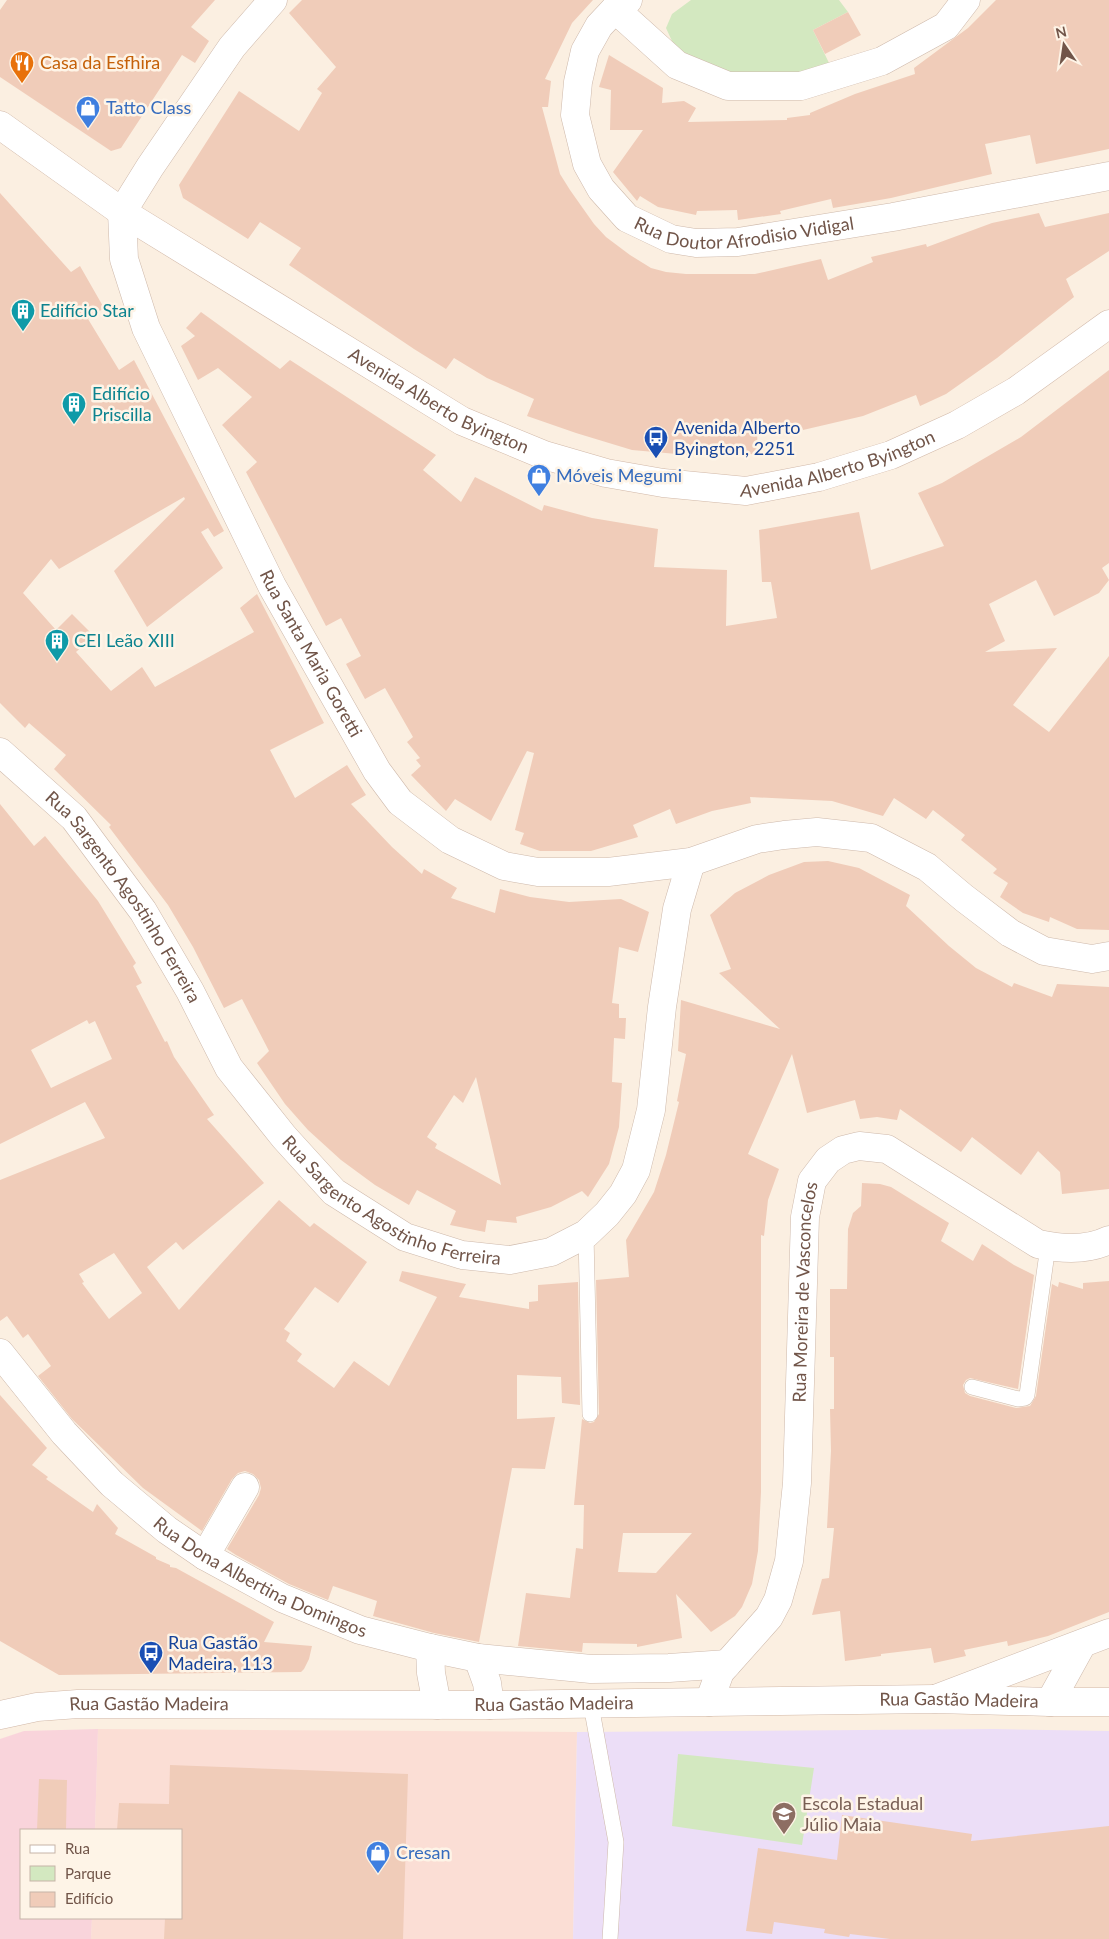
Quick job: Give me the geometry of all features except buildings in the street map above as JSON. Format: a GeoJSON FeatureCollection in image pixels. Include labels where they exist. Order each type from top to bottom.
{"type":"FeatureCollection","features":[{"type":"Feature","properties":{"kind":"street"},"geometry":{"type":"LineString","coordinates":[[122,212],[150,167],[232,47],[273,0]]}},
{"type":"Feature","properties":{"kind":"street"},"geometry":{"type":"LineString","coordinates":[[621,5],[677,65],[728,86],[800,86],[882,61],[946,26],[966,0]]}},
{"type":"Feature","properties":{"kind":"street","name":"Rua Doutor Afrodisio Vidigal"},"geometry":{"type":"LineString","coordinates":[[621,5],[598,26],[585,51],[578,82],[575,115],[587,164],[601,188],[627,218],[671,239],[696,243],[738,242],[893,217],[1109,176]]}},
{"type":"Feature","properties":{"kind":"street","name":"Avenida Alberto Byington"},"geometry":{"type":"LineString","coordinates":[[0,125],[122,212],[462,421],[544,455],[606,473],[663,483],[746,491],[819,477],[891,455],[957,425],[1016,391],[1109,324]]}},
{"type":"Feature","properties":{"kind":"street","name":"Rua Santa Maria Goretti"},"geometry":{"type":"LineString","coordinates":[[122,212],[124,259],[146,328],[272,586],[377,771],[400,802],[450,840],[504,866],[538,872],[608,872],[691,862],[756,839],[784,835],[817,832],[871,838],[927,866],[964,898],[1010,933],[1044,952],[1092,959],[1109,956]]}},
{"type":"Feature","properties":{"kind":"street","name":"Rua Sargento Agostinho Ferreira"},"geometry":{"type":"LineString","coordinates":[[0,752],[74,818],[143,911],[190,991],[229,1068],[284,1137],[334,1192],[405,1237],[462,1255],[510,1260],[551,1252],[586,1234],[607,1214],[623,1194],[636,1170],[651,1110],[662,1007],[677,910],[691,862]]}},
{"type":"Feature","properties":{"kind":"street","name":"Rua Moreira de Vasconcelos"},"geometry":{"type":"LineString","coordinates":[[709,1702],[720,1672],[769,1617],[778,1600],[789,1561],[797,1483],[805,1217],[812,1181],[828,1160],[843,1150],[859,1146],[887,1149],[1038,1244],[1060,1248],[1083,1247],[1101,1244],[1109,1240]]}},
{"type":"Feature","properties":{"kind":"street","name":"Rua Dona Albertina Domingos"},"geometry":{"type":"LineString","coordinates":[[0,1353],[64,1433],[112,1484],[167,1530],[205,1556],[282,1598],[360,1630],[478,1658],[591,1669],[669,1668],[726,1664]]}},
{"type":"Feature","properties":{"kind":"street"},"geometry":{"type":"LineString","coordinates":[[205,1556],[245,1487]]}},
{"type":"Feature","properties":{"kind":"street"},"geometry":{"type":"LineString","coordinates":[[935,1699],[1109,1633]]}},
{"type":"Feature","properties":{"kind":"street"},"geometry":{"type":"LineString","coordinates":[[1050,1702],[1082,1644]]}},
{"type":"Feature","properties":{"kind":"street"},"geometry":{"type":"LineString","coordinates":[[430,1648],[431,1673],[437,1705]]}},
{"type":"Feature","properties":{"kind":"street"},"geometry":{"type":"LineString","coordinates":[[478,1658],[487,1683],[490,1705]]}},
{"type":"Feature","properties":{"kind":"street","name":"Rua Gastão Madeira"},"geometry":{"type":"LineString","coordinates":[[6,1709],[78,1704],[490,1705],[935,1699],[1109,1702]]}},
{"type":"Feature","properties":{"kind":"lane"},"geometry":{"type":"LineString","coordinates":[[586,1234],[590,1414]]}},
{"type":"Feature","properties":{"kind":"lane"},"geometry":{"type":"LineString","coordinates":[[972,1388],[1018,1399],[1024,1398],[1027,1394],[1048,1246]]}},
{"type":"Feature","properties":{"kind":"lane"},"geometry":{"type":"LineString","coordinates":[[591,1704],[616,1842],[610,1939]]}},
{"type":"Feature","properties":{"kind":"shaded area","name":"Cresan"},"geometry":{"type":"Polygon","coordinates":[[[98,1729],[577,1732],[573,1939],[91,1939],[92,1919],[182,1919],[182,1829],[95,1829],[98,1729]]]}},
{"type":"Feature","properties":{"kind":"shaded area"},"geometry":{"type":"Polygon","coordinates":[[[98,1729],[95,1829],[20,1829],[20,1919],[92,1919],[91,1939],[0,1939],[0,1739],[24,1731],[98,1729]]]}},
{"type":"Feature","properties":{"kind":"shaded area","name":"Escola Estadual Júlio Maia"},"geometry":{"type":"Polygon","coordinates":[[[994,1729],[1109,1731],[1109,1939],[573,1939],[577,1732],[994,1729]]]}},
{"type":"Feature","properties":{"kind":"green space"},"geometry":{"type":"Polygon","coordinates":[[[691,0],[839,0],[848,12],[813,30],[830,65],[775,78],[737,76],[677,52],[666,28],[672,14],[691,0]]]}},
{"type":"Feature","properties":{"kind":"green space"},"geometry":{"type":"Polygon","coordinates":[[[678,1754],[814,1768],[802,1845],[672,1826],[678,1754]]]}},
{"type":"Feature","properties":{"kind":"place","name":"Casa da Esfhira"},"geometry":{"type":"Point","coordinates":[22,84]}},
{"type":"Feature","properties":{"kind":"place","name":"Tatto Class"},"geometry":{"type":"Point","coordinates":[88,129]}},
{"type":"Feature","properties":{"kind":"place","name":"Edifício Star"},"geometry":{"type":"Point","coordinates":[23,332]}},
{"type":"Feature","properties":{"kind":"place","name":"Edifício Priscilla"},"geometry":{"type":"Point","coordinates":[74,425]}},
{"type":"Feature","properties":{"kind":"place","name":"Avenida Alberto Byington, 2251"},"geometry":{"type":"Point","coordinates":[656,459]}},
{"type":"Feature","properties":{"kind":"place","name":"Móveis Megumi"},"geometry":{"type":"Point","coordinates":[539,497]}},
{"type":"Feature","properties":{"kind":"place","name":"CEI Leão XIII"},"geometry":{"type":"Point","coordinates":[57,662]}},
{"type":"Feature","properties":{"kind":"place","name":"Rua Gastão Madeira, 113"},"geometry":{"type":"Point","coordinates":[151,1674]}},
{"type":"Feature","properties":{"kind":"place","name":"Escola Estadual Júlio Maia"},"geometry":{"type":"Point","coordinates":[784,1835]}},
{"type":"Feature","properties":{"kind":"place","name":"Cresan"},"geometry":{"type":"Point","coordinates":[378,1874]}}]}
